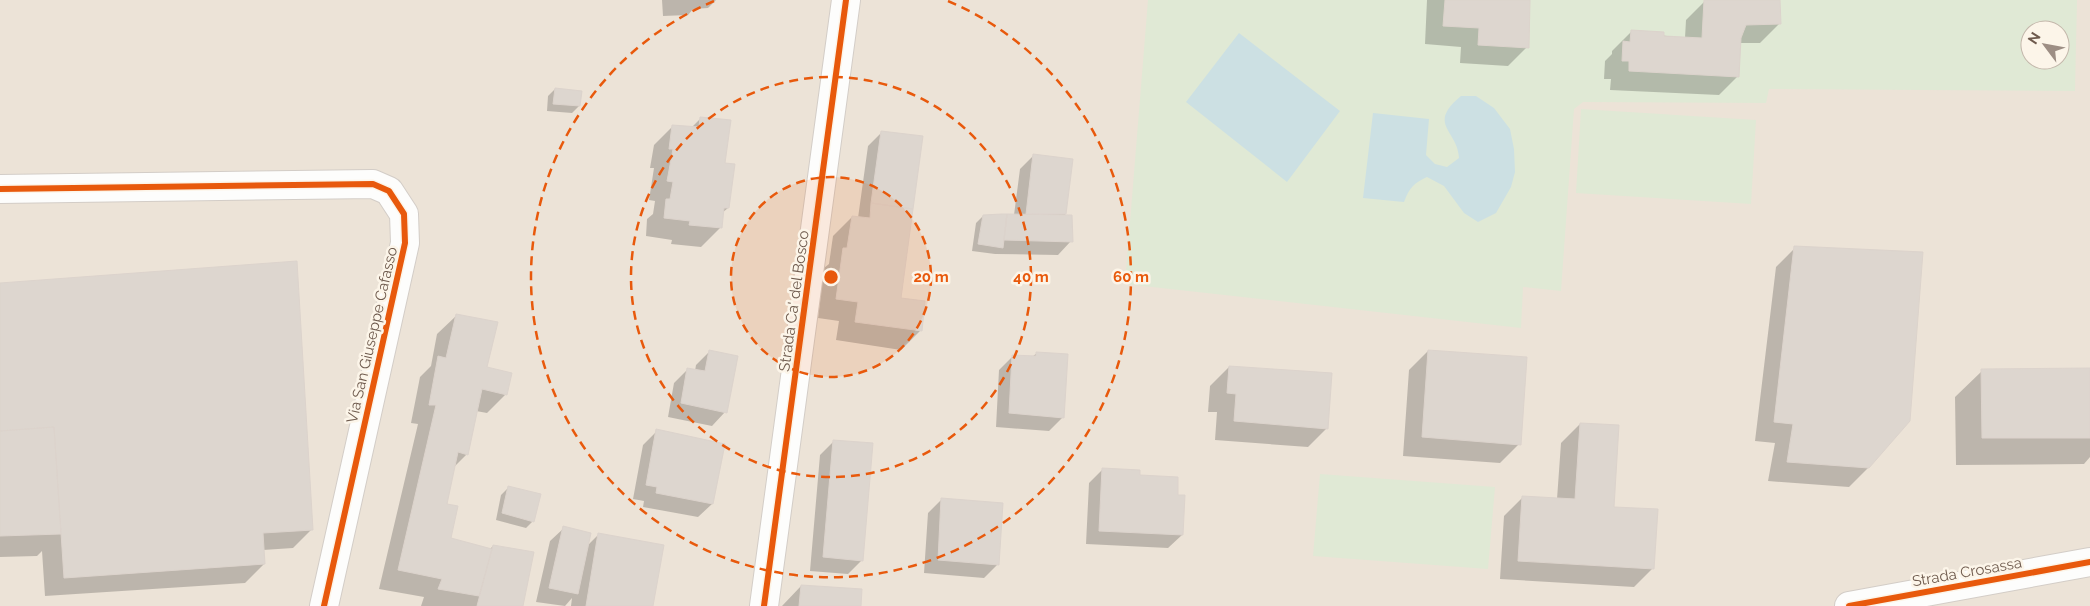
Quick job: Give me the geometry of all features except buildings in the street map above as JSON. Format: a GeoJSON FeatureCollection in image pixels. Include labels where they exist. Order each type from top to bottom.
{"type":"FeatureCollection","features":[{"type":"Feature","properties":{"kind":"street","name":"Strada Ca' del Bosco"},"geometry":{"type":"LineString","coordinates":[[764,606],[846,0]]}},
{"type":"Feature","properties":{"kind":"street","name":"Via San Giuseppe Cafasso"},"geometry":{"type":"LineString","coordinates":[[0,189],[373,184],[389,191],[404,214],[405,243],[324,606]]}},
{"type":"Feature","properties":{"kind":"street","name":"Strada Crosassa"},"geometry":{"type":"LineString","coordinates":[[1849,606],[2090,562]]}},
{"type":"Feature","properties":{"kind":"shaded area"},"geometry":{"type":"Polygon","coordinates":[[[0,0],[2090,0],[2090,606],[0,606],[0,0]]]}},
{"type":"Feature","properties":{"kind":"shaded area"},"geometry":{"type":"Polygon","coordinates":[[[1239,33],[1340,111],[1287,182],[1186,102],[1239,33]]]}},
{"type":"Feature","properties":{"kind":"shaded area"},"geometry":{"type":"Polygon","coordinates":[[[1461,96],[1476,96],[1494,108],[1510,129],[1514,149],[1515,172],[1511,187],[1496,213],[1478,222],[1464,213],[1444,186],[1427,177],[1413,186],[1404,202],[1363,198],[1373,113],[1429,119],[1426,155],[1435,164],[1447,167],[1459,158],[1457,148],[1446,127],[1446,114],[1461,96]]]}},
{"type":"Feature","properties":{"kind":"green space"},"geometry":{"type":"Polygon","coordinates":[[[1148,0],[2077,0],[2075,91],[1769,89],[1766,103],[1583,102],[1574,109],[1561,291],[1523,287],[1521,328],[1125,284],[1148,0]]]}},
{"type":"Feature","properties":{"kind":"green space"},"geometry":{"type":"Polygon","coordinates":[[[1581,109],[1756,120],[1751,204],[1576,193],[1581,109]]]}},
{"type":"Feature","properties":{"kind":"green space"},"geometry":{"type":"Polygon","coordinates":[[[1320,474],[1495,487],[1488,569],[1313,556],[1320,474]]]}},
{"type":"Feature","properties":{"kind":"cycle path"},"geometry":{"type":"LineString","coordinates":[[764,606],[846,0]]}},
{"type":"Feature","properties":{"kind":"cycle path"},"geometry":{"type":"LineString","coordinates":[[0,189],[373,184],[389,191],[404,214],[405,243],[324,606]]}},
{"type":"Feature","properties":{"kind":"cycle path"},"geometry":{"type":"LineString","coordinates":[[1849,606],[2090,562]]}}]}
